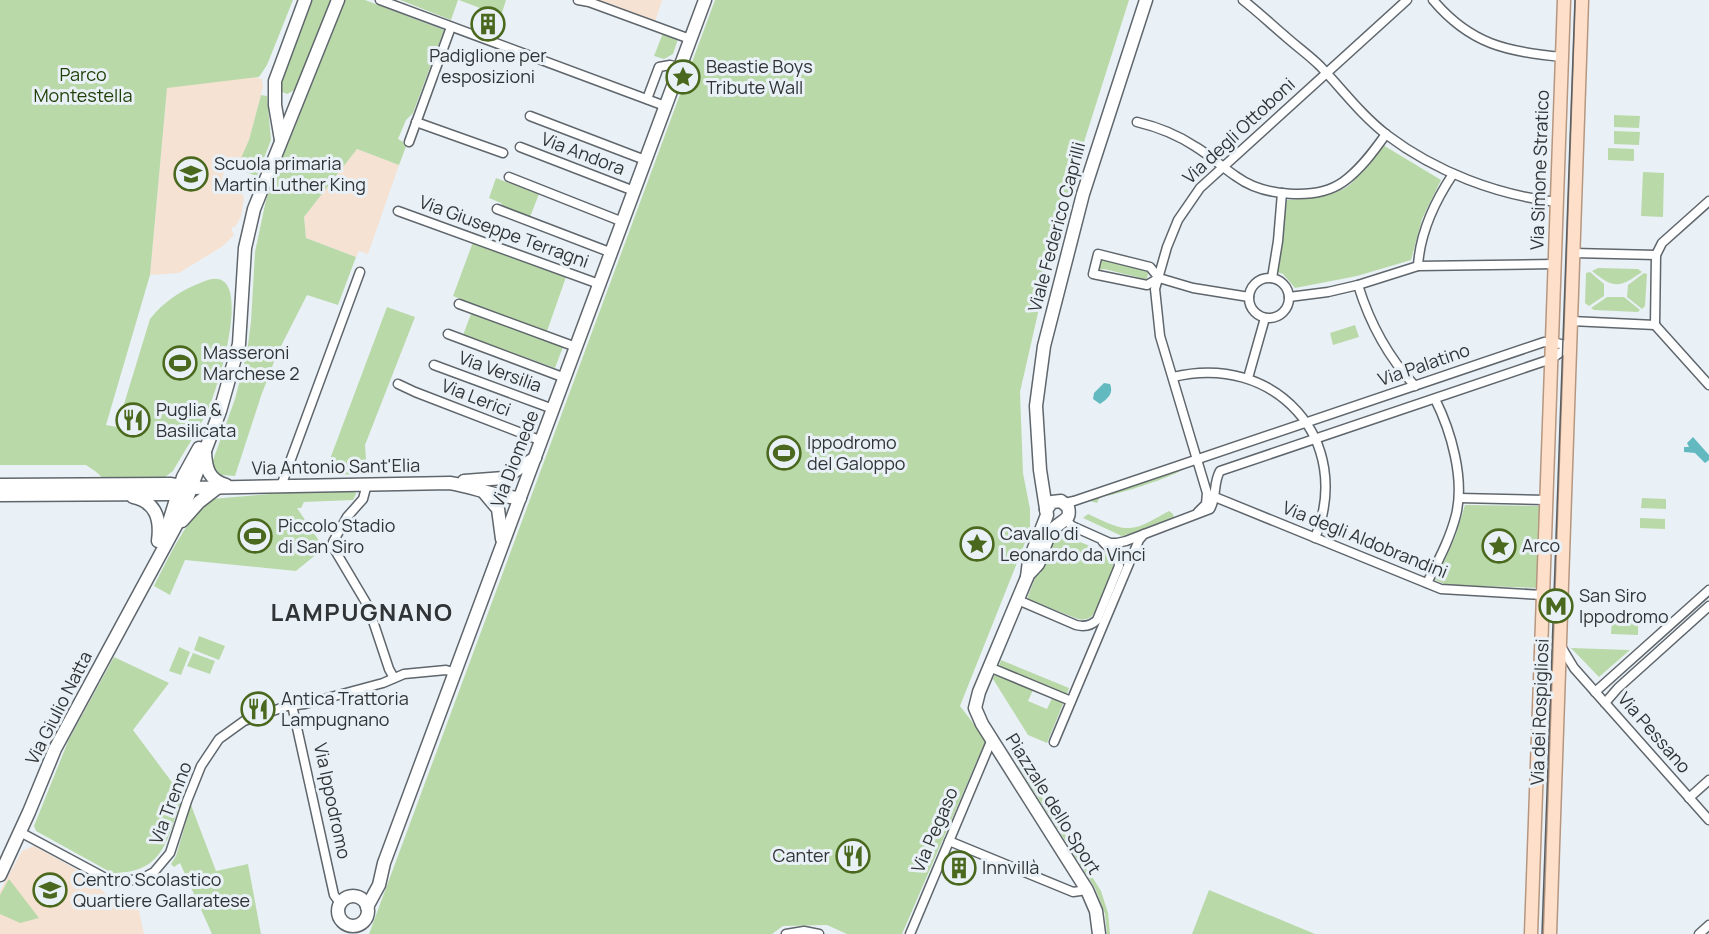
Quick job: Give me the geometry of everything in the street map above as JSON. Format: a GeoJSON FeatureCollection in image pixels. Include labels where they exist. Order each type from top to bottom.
{"type":"FeatureCollection","features":[{"type":"Feature","properties":{"kind":"main road","name":"Via Simone Stratico"},"geometry":{"type":"LineString","coordinates":[[1552,342],[1564,0]]}},
{"type":"Feature","properties":{"kind":"main road","name":"Via Simone Stratico"},"geometry":{"type":"LineString","coordinates":[[1571,321],[1582,0]]}},
{"type":"Feature","properties":{"kind":"main road","name":"Via dei Rospigliosi"},"geometry":{"type":"LineString","coordinates":[[1550,934],[1571,321]]}},
{"type":"Feature","properties":{"kind":"main road","name":"Via dei Rospigliosi"},"geometry":{"type":"LineString","coordinates":[[1531,934],[1552,342]]}},
{"type":"Feature","properties":{"kind":"street"},"geometry":{"type":"LineString","coordinates":[[281,141],[274,91],[275,81],[305,0]]}},
{"type":"Feature","properties":{"kind":"street"},"geometry":{"type":"LineString","coordinates":[[182,488],[204,449],[224,396],[239,344],[245,248],[250,225],[338,0]]}},
{"type":"Feature","properties":{"kind":"street"},"geometry":{"type":"LineString","coordinates":[[380,0],[666,106]]}},
{"type":"Feature","properties":{"kind":"street"},"geometry":{"type":"LineString","coordinates":[[578,0],[690,39]]}},
{"type":"Feature","properties":{"kind":"street","name":"Via Diomede"},"geometry":{"type":"LineString","coordinates":[[364,902],[384,863],[456,673],[502,542],[554,409],[705,0]]}},
{"type":"Feature","properties":{"kind":"street","name":"Viale Federico Caprilli"},"geometry":{"type":"LineString","coordinates":[[1046,513],[1040,470],[1037,399],[1040,365],[1084,188],[1146,0]]}},
{"type":"Feature","properties":{"kind":"street"},"geometry":{"type":"LineString","coordinates":[[1243,0],[1325,73],[1386,134],[1454,174],[1507,193],[1557,202]]}},
{"type":"Feature","properties":{"kind":"street","name":"Via degli Ottoboni"},"geometry":{"type":"LineString","coordinates":[[1196,460],[1197,453],[1160,336],[1156,316],[1155,289],[1167,247],[1178,220],[1192,198],[1222,166],[1407,0]]}},
{"type":"Feature","properties":{"kind":"street"},"geometry":{"type":"LineString","coordinates":[[1433,0],[1450,19],[1484,41],[1517,52],[1562,57]]}},
{"type":"Feature","properties":{"kind":"street"},"geometry":{"type":"LineString","coordinates":[[409,142],[451,27]]}},
{"type":"Feature","properties":{"kind":"street"},"geometry":{"type":"LineString","coordinates":[[647,99],[659,67],[670,65],[679,67]]}},
{"type":"Feature","properties":{"kind":"street"},"geometry":{"type":"LineString","coordinates":[[274,91],[284,98],[300,96]]}},
{"type":"Feature","properties":{"kind":"street"},"geometry":{"type":"LineString","coordinates":[[530,116],[645,160]]}},
{"type":"Feature","properties":{"kind":"street"},"geometry":{"type":"LineString","coordinates":[[416,122],[503,153]]}},
{"type":"Feature","properties":{"kind":"street"},"geometry":{"type":"LineString","coordinates":[[1137,122],[1176,136],[1196,147],[1252,186],[1282,193],[1307,194],[1341,183],[1370,155],[1386,134]]}},
{"type":"Feature","properties":{"kind":"street","name":"Via Andora"},"geometry":{"type":"LineString","coordinates":[[520,147],[634,191]]}},
{"type":"Feature","properties":{"kind":"street"},"geometry":{"type":"LineString","coordinates":[[1418,266],[1422,238],[1427,223],[1454,174]]}},
{"type":"Feature","properties":{"kind":"street"},"geometry":{"type":"LineString","coordinates":[[509,177],[623,222]]}},
{"type":"Feature","properties":{"kind":"street"},"geometry":{"type":"LineString","coordinates":[[1272,278],[1282,193]]}},
{"type":"Feature","properties":{"kind":"street"},"geometry":{"type":"LineString","coordinates":[[1709,201],[1662,243],[1656,255],[1655,325],[1709,385]]}},
{"type":"Feature","properties":{"kind":"street"},"geometry":{"type":"LineString","coordinates":[[496,209],[612,252]]}},
{"type":"Feature","properties":{"kind":"street","name":"Via Giuseppe Terragni"},"geometry":{"type":"LineString","coordinates":[[398,211],[599,284]]}},
{"type":"Feature","properties":{"kind":"street"},"geometry":{"type":"LineString","coordinates":[[1574,252],[1656,255]]}},
{"type":"Feature","properties":{"kind":"street"},"geometry":{"type":"LineString","coordinates":[[1159,278],[1147,285],[1093,274],[1098,254],[1150,267],[1159,278],[1193,288],[1249,297]]}},
{"type":"Feature","properties":{"kind":"street"},"geometry":{"type":"LineString","coordinates":[[1289,297],[1358,285],[1418,266],[1555,264]]}},
{"type":"Feature","properties":{"kind":"street"},"geometry":{"type":"LineString","coordinates":[[281,486],[360,272]]}},
{"type":"Feature","properties":{"kind":"street"},"geometry":{"type":"LineString","coordinates":[[1265,278],[1272,278],[1284,285],[1289,297],[1283,312],[1275,317],[1265,318],[1253,310],[1249,297],[1251,288],[1257,282],[1265,278]]}},
{"type":"Feature","properties":{"kind":"street"},"geometry":{"type":"LineString","coordinates":[[1358,285],[1378,338],[1415,386]]}},
{"type":"Feature","properties":{"kind":"street"},"geometry":{"type":"LineString","coordinates":[[459,304],[576,347]]}},
{"type":"Feature","properties":{"kind":"street"},"geometry":{"type":"LineString","coordinates":[[1248,378],[1265,318]]}},
{"type":"Feature","properties":{"kind":"street"},"geometry":{"type":"LineString","coordinates":[[1571,321],[1655,325]]}},
{"type":"Feature","properties":{"kind":"street"},"geometry":{"type":"LineString","coordinates":[[448,334],[565,378]]}},
{"type":"Feature","properties":{"kind":"street","name":"Via Palatino"},"geometry":{"type":"LineString","coordinates":[[1196,460],[1544,342],[1552,342]]}},
{"type":"Feature","properties":{"kind":"street"},"geometry":{"type":"LineString","coordinates":[[1552,342],[1570,346]]}},
{"type":"Feature","properties":{"kind":"street"},"geometry":{"type":"LineString","coordinates":[[1551,359],[1570,346]]}},
{"type":"Feature","properties":{"kind":"street","name":"Via Palatino"},"geometry":{"type":"LineString","coordinates":[[1211,495],[1220,471],[1551,359]]}},
{"type":"Feature","properties":{"kind":"street","name":"Via Versilia"},"geometry":{"type":"LineString","coordinates":[[434,365],[554,409]]}},
{"type":"Feature","properties":{"kind":"street"},"geometry":{"type":"LineString","coordinates":[[1173,377],[1208,372],[1227,373],[1248,378],[1270,388],[1307,422],[1315,439],[1325,487],[1323,509],[1315,538]]}},
{"type":"Feature","properties":{"kind":"street","name":"Via Lerici"},"geometry":{"type":"LineString","coordinates":[[398,384],[542,441]]}},
{"type":"Feature","properties":{"kind":"street"},"geometry":{"type":"LineString","coordinates":[[1427,583],[1446,543],[1456,515],[1459,498],[1450,441],[1435,399]]}},
{"type":"Feature","properties":{"kind":"street"},"geometry":{"type":"LineString","coordinates":[[182,488],[211,429]]}},
{"type":"Feature","properties":{"kind":"street"},"geometry":{"type":"LineString","coordinates":[[204,449],[206,465],[211,477],[218,482],[239,487]]}},
{"type":"Feature","properties":{"kind":"street"},"geometry":{"type":"LineString","coordinates":[[1201,469],[1207,464],[1210,455]]}},
{"type":"Feature","properties":{"kind":"street"},"geometry":{"type":"LineString","coordinates":[[482,485],[504,478],[535,458]]}},
{"type":"Feature","properties":{"kind":"street"},"geometry":{"type":"LineString","coordinates":[[1196,460],[1201,469],[1211,495],[1198,512],[1117,543],[1062,522],[1050,521],[1046,513],[1050,504],[1074,501],[1196,460]]}},
{"type":"Feature","properties":{"kind":"street","name":"Viale Federico Caprilli"},"geometry":{"type":"LineString","coordinates":[[1040,470],[1045,484],[1061,502]]}},
{"type":"Feature","properties":{"kind":"street","name":"Via Antonio Sant'Elia"},"geometry":{"type":"LineString","coordinates":[[0,485],[170,484],[182,488],[450,483],[482,485]]}},
{"type":"Feature","properties":{"kind":"street"},"geometry":{"type":"LineString","coordinates":[[367,484],[363,499],[347,517],[333,547],[368,606],[394,678]]}},
{"type":"Feature","properties":{"kind":"street"},"geometry":{"type":"LineString","coordinates":[[482,485],[508,486],[520,498]]}},
{"type":"Feature","properties":{"kind":"street"},"geometry":{"type":"LineString","coordinates":[[482,485],[498,509],[502,542]]}},
{"type":"Feature","properties":{"kind":"street","name":"Via Antonio Sant'Elia"},"geometry":{"type":"LineString","coordinates":[[0,495],[168,494],[182,488]]}},
{"type":"Feature","properties":{"kind":"street","name":"Via Giulio Natta"},"geometry":{"type":"LineString","coordinates":[[174,532],[182,488]]}},
{"type":"Feature","properties":{"kind":"street","name":"Via Giulio Natta"},"geometry":{"type":"LineString","coordinates":[[154,568],[182,488]]}},
{"type":"Feature","properties":{"kind":"street","name":"Via Giulio Natta"},"geometry":{"type":"LineString","coordinates":[[0,875],[55,748],[174,532],[199,502],[219,488]]}},
{"type":"Feature","properties":{"kind":"street"},"geometry":{"type":"LineString","coordinates":[[114,495],[143,500],[155,509],[159,520],[159,531],[154,568]]}},
{"type":"Feature","properties":{"kind":"street","name":"Via degli Aldobrandini"},"geometry":{"type":"LineString","coordinates":[[1211,495],[1447,591],[1543,595]]}},
{"type":"Feature","properties":{"kind":"street"},"geometry":{"type":"LineString","coordinates":[[1459,498],[1546,500]]}},
{"type":"Feature","properties":{"kind":"street"},"geometry":{"type":"LineString","coordinates":[[1061,502],[1069,511],[1062,522]]}},
{"type":"Feature","properties":{"kind":"street","name":"Piazzale dello Sport"},"geometry":{"type":"LineString","coordinates":[[1027,577],[1029,561],[1046,513]]}},
{"type":"Feature","properties":{"kind":"street","name":"Piazzale dello Sport"},"geometry":{"type":"LineString","coordinates":[[949,841],[1073,892],[1087,890],[978,717],[975,705],[1027,577],[1037,565],[1050,534],[1062,522]]}},
{"type":"Feature","properties":{"kind":"street","name":"Piazzale dello Sport"},"geometry":{"type":"LineString","coordinates":[[1054,742],[1139,540],[1145,533]]}},
{"type":"Feature","properties":{"kind":"street"},"geometry":{"type":"LineString","coordinates":[[1017,600],[1076,625],[1086,626],[1094,623],[1119,566],[1118,557],[1098,537]]}},
{"type":"Feature","properties":{"kind":"street"},"geometry":{"type":"LineString","coordinates":[[1595,692],[1709,590]]}},
{"type":"Feature","properties":{"kind":"street"},"geometry":{"type":"LineString","coordinates":[[1605,703],[1618,688],[1709,606]]}},
{"type":"Feature","properties":{"kind":"street","name":"Via Pessano"},"geometry":{"type":"LineString","coordinates":[[1560,642],[1563,652],[1574,668],[1709,820]]}},
{"type":"Feature","properties":{"kind":"street"},"geometry":{"type":"LineString","coordinates":[[989,667],[1071,700]]}},
{"type":"Feature","properties":{"kind":"street"},"geometry":{"type":"LineString","coordinates":[[1559,673],[1562,669],[1574,668]]}},
{"type":"Feature","properties":{"kind":"street","name":"Via Trenno"},"geometry":{"type":"LineString","coordinates":[[20,832],[113,882],[148,876],[163,863],[170,853],[197,773],[216,743],[244,721],[292,705],[314,702],[383,683],[404,674],[446,670],[456,673]]}},
{"type":"Feature","properties":{"kind":"street","name":"Via Ippodromo"},"geometry":{"type":"LineString","coordinates":[[292,705],[334,895],[340,903]]}},
{"type":"Feature","properties":{"kind":"street","name":"Via Pegaso"},"geometry":{"type":"LineString","coordinates":[[910,934],[992,739]]}},
{"type":"Feature","properties":{"kind":"street"},"geometry":{"type":"LineString","coordinates":[[1689,798],[1709,780]]}},
{"type":"Feature","properties":{"kind":"street"},"geometry":{"type":"LineString","coordinates":[[1087,890],[1096,911],[1099,934]]}},
{"type":"Feature","properties":{"kind":"street"},"geometry":{"type":"LineString","coordinates":[[349,897],[364,902],[366,917],[357,929],[352,926],[346,929],[338,914],[340,903],[349,897]]}},
{"type":"Feature","properties":{"kind":"street"},"geometry":{"type":"LineString","coordinates":[[1699,934],[1709,925]]}},
{"type":"Feature","properties":{"kind":"street"},"geometry":{"type":"LineString","coordinates":[[786,934],[804,931],[819,934]]}},
{"type":"Feature","properties":{"kind":"shaded area"},"geometry":{"type":"Polygon","coordinates":[[[595,0],[662,0],[655,22],[595,0]]]}},
{"type":"Feature","properties":{"kind":"shaded area","name":"Scuola primaria Martin Luther King"},"geometry":{"type":"Polygon","coordinates":[[[255,77],[262,79],[263,87],[249,140],[240,161],[235,159],[232,167],[227,165],[222,178],[237,184],[244,198],[241,217],[235,227],[231,228],[234,235],[223,246],[179,273],[150,275],[167,87],[255,77]]]}},
{"type":"Feature","properties":{"kind":"shaded area"},"geometry":{"type":"Polygon","coordinates":[[[357,149],[399,165],[368,254],[359,251],[356,257],[306,238],[304,217],[357,149]]]}},
{"type":"Feature","properties":{"kind":"shaded area","name":"Centro Scolastico Quartiere Gallaratese"},"geometry":{"type":"Polygon","coordinates":[[[34,846],[83,873],[109,897],[120,900],[136,897],[144,934],[0,934],[0,891],[22,851],[34,846]]]}},
{"type":"Feature","properties":{"kind":"green space","name":"Parco Montestella"},"geometry":{"type":"Polygon","coordinates":[[[0,0],[293,0],[267,65],[259,77],[167,88],[150,275],[106,425],[117,427],[150,319],[161,307],[174,296],[197,284],[221,280],[229,290],[232,308],[225,357],[212,400],[173,471],[165,477],[104,479],[86,465],[0,465],[0,0]]]}},
{"type":"Feature","properties":{"kind":"green space"},"geometry":{"type":"Polygon","coordinates":[[[309,0],[331,0],[297,89],[287,94],[280,91],[278,82],[309,0]]]}},
{"type":"Feature","properties":{"kind":"green space"},"geometry":{"type":"Polygon","coordinates":[[[344,0],[365,0],[444,30],[413,113],[406,120],[398,139],[407,144],[399,165],[357,149],[304,217],[306,238],[356,257],[338,305],[307,295],[277,354],[235,476],[221,475],[214,471],[212,463],[235,399],[247,352],[255,252],[266,200],[344,0]]]}},
{"type":"Feature","properties":{"kind":"green space"},"geometry":{"type":"Polygon","coordinates":[[[400,0],[458,0],[451,20],[400,0]]]}},
{"type":"Feature","properties":{"kind":"green space"},"geometry":{"type":"Polygon","coordinates":[[[459,0],[506,0],[501,16],[459,0]]]}},
{"type":"Feature","properties":{"kind":"green space","name":"Ippodromo del Galoppo"},"geometry":{"type":"Polygon","coordinates":[[[715,0],[1129,0],[1059,221],[1020,392],[1023,473],[1030,509],[1030,530],[960,706],[986,740],[902,934],[847,934],[827,925],[783,926],[772,934],[369,934],[715,0]]]}},
{"type":"Feature","properties":{"kind":"green space"},"geometry":{"type":"Polygon","coordinates":[[[663,33],[678,39],[673,54],[664,59],[654,56],[663,33]]]}},
{"type":"Feature","properties":{"kind":"green space"},"geometry":{"type":"Polygon","coordinates":[[[261,95],[267,96],[271,140],[257,176],[232,167],[235,159],[240,160],[249,140],[261,95]]]}},
{"type":"Feature","properties":{"kind":"green space"},"geometry":{"type":"Polygon","coordinates":[[[1614,115],[1640,116],[1639,128],[1614,127],[1614,115]]]}},
{"type":"Feature","properties":{"kind":"green space"},"geometry":{"type":"Polygon","coordinates":[[[1614,131],[1640,132],[1639,145],[1614,144],[1614,131]]]}},
{"type":"Feature","properties":{"kind":"green space"},"geometry":{"type":"Polygon","coordinates":[[[1383,145],[1441,180],[1422,219],[1411,260],[1357,276],[1295,288],[1283,274],[1277,272],[1287,200],[1319,197],[1342,190],[1356,178],[1383,145]]]}},
{"type":"Feature","properties":{"kind":"green space"},"geometry":{"type":"Polygon","coordinates":[[[1608,148],[1634,149],[1634,161],[1608,160],[1608,148]]]}},
{"type":"Feature","properties":{"kind":"green space"},"geometry":{"type":"Polygon","coordinates":[[[1643,172],[1664,173],[1663,217],[1641,216],[1643,172]]]}},
{"type":"Feature","properties":{"kind":"green space"},"geometry":{"type":"Polygon","coordinates":[[[496,178],[539,194],[530,217],[504,208],[501,203],[489,198],[496,178]]]}},
{"type":"Feature","properties":{"kind":"green space"},"geometry":{"type":"Polygon","coordinates":[[[473,242],[566,277],[546,334],[463,303],[463,300],[453,296],[473,242]]]}},
{"type":"Feature","properties":{"kind":"green space"},"geometry":{"type":"Polygon","coordinates":[[[1101,256],[1149,270],[1146,282],[1139,281],[1137,277],[1104,269],[1098,270],[1101,256]]]}},
{"type":"Feature","properties":{"kind":"green space"},"geometry":{"type":"Polygon","coordinates":[[[1598,268],[1638,269],[1642,272],[1628,281],[1617,284],[1606,281],[1592,271],[1598,268]]]}},
{"type":"Feature","properties":{"kind":"green space"},"geometry":{"type":"Polygon","coordinates":[[[1590,272],[1604,284],[1604,296],[1589,306],[1585,303],[1586,273],[1590,272]]]}},
{"type":"Feature","properties":{"kind":"green space"},"geometry":{"type":"Polygon","coordinates":[[[1644,273],[1647,274],[1645,306],[1642,309],[1627,297],[1628,285],[1644,273]]]}},
{"type":"Feature","properties":{"kind":"green space"},"geometry":{"type":"Polygon","coordinates":[[[1607,297],[1624,297],[1640,310],[1638,312],[1591,308],[1607,297]]]}},
{"type":"Feature","properties":{"kind":"green space"},"geometry":{"type":"Polygon","coordinates":[[[387,307],[415,317],[365,445],[367,474],[324,475],[387,307]]]}},
{"type":"Feature","properties":{"kind":"green space"},"geometry":{"type":"Polygon","coordinates":[[[471,314],[563,347],[555,368],[463,335],[471,314]]]}},
{"type":"Feature","properties":{"kind":"green space"},"geometry":{"type":"Polygon","coordinates":[[[1355,325],[1359,337],[1333,345],[1330,333],[1355,325]]]}},
{"type":"Feature","properties":{"kind":"green space"},"geometry":{"type":"Polygon","coordinates":[[[1187,467],[1145,485],[1100,497],[1097,503],[1090,501],[1090,500],[1187,467]]]}},
{"type":"Feature","properties":{"kind":"green space","name":"Piccolo Stadio di San Siro"},"geometry":{"type":"Polygon","coordinates":[[[355,491],[353,500],[304,502],[301,508],[297,508],[324,548],[296,571],[185,560],[170,595],[154,586],[186,527],[211,499],[294,492],[355,491]]]}},
{"type":"Feature","properties":{"kind":"green space"},"geometry":{"type":"Polygon","coordinates":[[[1642,498],[1666,499],[1666,509],[1641,508],[1642,498]]]}},
{"type":"Feature","properties":{"kind":"green space"},"geometry":{"type":"Polygon","coordinates":[[[1465,505],[1542,506],[1540,588],[1447,585],[1435,580],[1455,537],[1465,505]]]}},
{"type":"Feature","properties":{"kind":"green space"},"geometry":{"type":"Polygon","coordinates":[[[1169,511],[1174,518],[1128,536],[1126,534],[1124,537],[1083,518],[1088,514],[1113,525],[1134,528],[1169,511]]]}},
{"type":"Feature","properties":{"kind":"green space"},"geometry":{"type":"Polygon","coordinates":[[[1640,518],[1665,519],[1665,529],[1640,528],[1640,518]]]}},
{"type":"Feature","properties":{"kind":"green space"},"geometry":{"type":"Polygon","coordinates":[[[1063,527],[1068,528],[1065,534],[1058,533],[1107,553],[1113,562],[1111,577],[1095,612],[1083,620],[1027,599],[1037,573],[1040,574],[1048,556],[1045,555],[1053,535],[1063,527]]]}},
{"type":"Feature","properties":{"kind":"green space"},"geometry":{"type":"Polygon","coordinates":[[[1612,618],[1638,619],[1638,635],[1611,634],[1612,618]]]}},
{"type":"Feature","properties":{"kind":"green space"},"geometry":{"type":"Polygon","coordinates":[[[199,636],[225,646],[219,660],[194,650],[199,636]]]}},
{"type":"Feature","properties":{"kind":"green space"},"geometry":{"type":"Polygon","coordinates":[[[179,647],[190,652],[181,675],[169,671],[179,647]]]}},
{"type":"Feature","properties":{"kind":"green space"},"geometry":{"type":"Polygon","coordinates":[[[1571,648],[1630,650],[1599,677],[1571,648]]]}},
{"type":"Feature","properties":{"kind":"green space"},"geometry":{"type":"Polygon","coordinates":[[[193,653],[215,661],[210,674],[187,666],[193,653]]]}},
{"type":"Feature","properties":{"kind":"green space"},"geometry":{"type":"Polygon","coordinates":[[[114,657],[169,683],[133,730],[183,797],[168,839],[154,860],[144,867],[112,873],[36,831],[34,826],[69,739],[114,657]]]}},
{"type":"Feature","properties":{"kind":"green space"},"geometry":{"type":"Polygon","coordinates":[[[1001,660],[1069,688],[1067,694],[999,666],[1001,660]]]}},
{"type":"Feature","properties":{"kind":"green space"},"geometry":{"type":"Polygon","coordinates":[[[995,674],[1033,690],[1028,701],[1047,709],[1052,698],[1062,702],[1047,743],[1028,735],[993,679],[995,674]]]}},
{"type":"Feature","properties":{"kind":"green space"},"geometry":{"type":"Polygon","coordinates":[[[1021,764],[1101,891],[1108,913],[1110,934],[1107,934],[1105,914],[1095,888],[1018,766],[1021,764]]]}},
{"type":"Feature","properties":{"kind":"green space"},"geometry":{"type":"Polygon","coordinates":[[[191,805],[216,871],[248,864],[261,934],[212,934],[180,863],[174,867],[171,864],[176,856],[191,805]]]}},
{"type":"Feature","properties":{"kind":"green space"},"geometry":{"type":"Polygon","coordinates":[[[9,879],[39,918],[20,923],[0,914],[0,895],[9,879]]]}},
{"type":"Feature","properties":{"kind":"green space"},"geometry":{"type":"Polygon","coordinates":[[[1209,890],[1315,934],[1192,934],[1209,890]]]}},
{"type":"Feature","properties":{"kind":"water"},"geometry":{"type":"Polygon","coordinates":[[[1104,383],[1110,384],[1111,391],[1100,404],[1093,399],[1094,393],[1104,383]]]}},
{"type":"Feature","properties":{"kind":"water"},"geometry":{"type":"Polygon","coordinates":[[[1693,437],[1709,455],[1709,460],[1705,463],[1695,453],[1684,452],[1684,447],[1689,447],[1687,443],[1693,437]]]}},
{"type":"Feature","properties":{"kind":"tram line"},"geometry":{"type":"LineString","coordinates":[[1542,934],[1575,0]]}},
{"type":"Feature","properties":{"kind":"place","name":"Padiglione per esposizioni"},"geometry":{"type":"Point","coordinates":[488,24]}},
{"type":"Feature","properties":{"kind":"place","name":"Beastie Boys Tribute Wall"},"geometry":{"type":"Point","coordinates":[683,77]}},
{"type":"Feature","properties":{"kind":"place","name":"Scuola primaria Martin Luther King"},"geometry":{"type":"Point","coordinates":[191,174]}},
{"type":"Feature","properties":{"kind":"place","name":"Masseroni Marchese 2"},"geometry":{"type":"Point","coordinates":[180,363]}},
{"type":"Feature","properties":{"kind":"place","name":"Puglia & Basilicata"},"geometry":{"type":"Point","coordinates":[133,420]}},
{"type":"Feature","properties":{"kind":"place","name":"Ippodromo del Galoppo"},"geometry":{"type":"Point","coordinates":[784,453]}},
{"type":"Feature","properties":{"kind":"place","name":"Piccolo Stadio di San Siro"},"geometry":{"type":"Point","coordinates":[255,536]}},
{"type":"Feature","properties":{"kind":"place","name":"Cavallo di Leonardo da Vinci"},"geometry":{"type":"Point","coordinates":[977,544]}},
{"type":"Feature","properties":{"kind":"place","name":"Arco"},"geometry":{"type":"Point","coordinates":[1499,546]}},
{"type":"Feature","properties":{"kind":"place","name":"San Siro Ippodromo"},"geometry":{"type":"Point","coordinates":[1556,606]}},
{"type":"Feature","properties":{"kind":"place","name":"Antica Trattoria Lampugnano"},"geometry":{"type":"Point","coordinates":[258,709]}},
{"type":"Feature","properties":{"kind":"place","name":"Canter"},"geometry":{"type":"Point","coordinates":[853,856]}},
{"type":"Feature","properties":{"kind":"place","name":"Innvillà"},"geometry":{"type":"Point","coordinates":[959,868]}},
{"type":"Feature","properties":{"kind":"place","name":"Centro Scolastico Quartiere Gallaratese"},"geometry":{"type":"Point","coordinates":[50,890]}},
{"type":"Feature","properties":{"kind":"district","name":"LAMPUGNANO"},"geometry":{"type":"Point","coordinates":[362,613]}}]}
